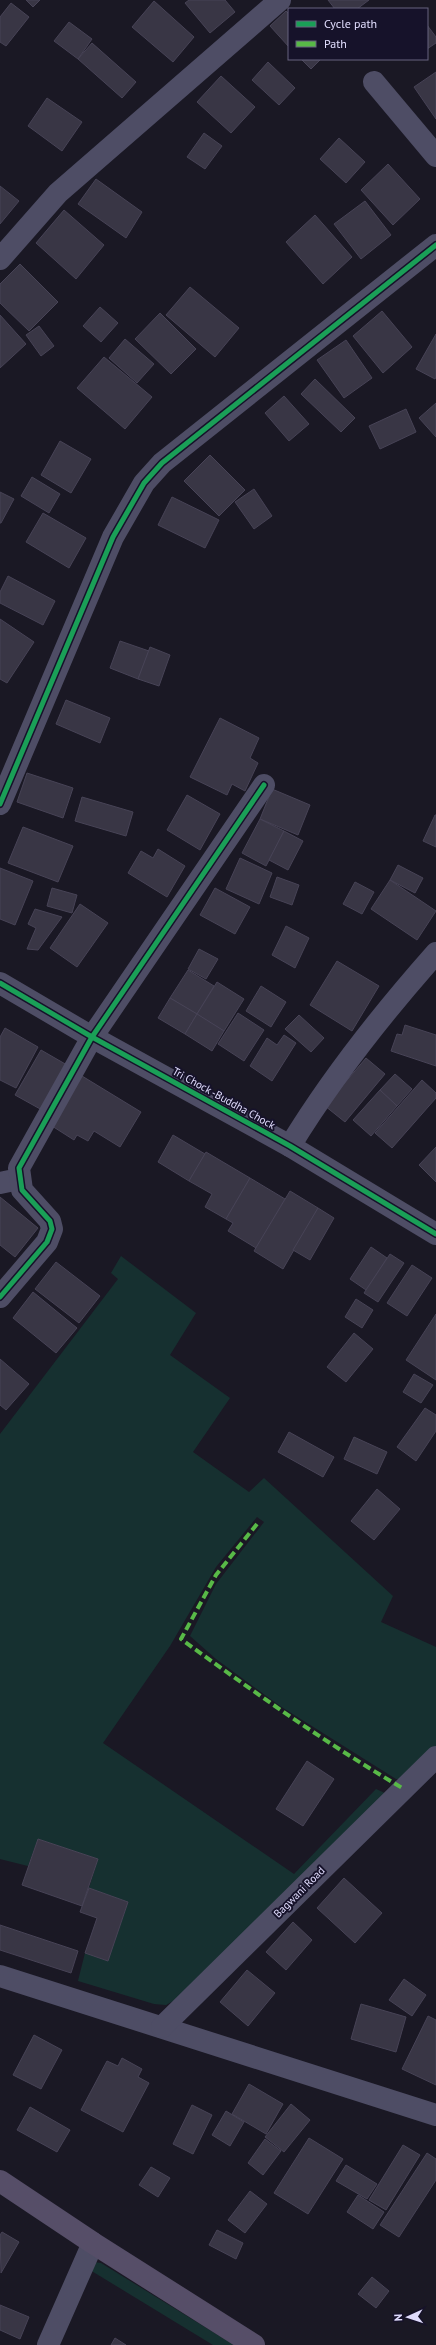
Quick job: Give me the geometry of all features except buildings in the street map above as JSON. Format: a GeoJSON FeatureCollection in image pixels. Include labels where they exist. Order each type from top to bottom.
{"type":"FeatureCollection","features":[{"type":"Feature","properties":{"kind":"main road"},"geometry":{"type":"LineString","coordinates":[[0,2181],[93,2243],[254,2345]]}},
{"type":"Feature","properties":{"kind":"street"},"geometry":{"type":"LineString","coordinates":[[0,258],[58,193],[280,0]]}},
{"type":"Feature","properties":{"kind":"street"},"geometry":{"type":"LineString","coordinates":[[374,82],[436,156]]}},
{"type":"Feature","properties":{"kind":"street"},"geometry":{"type":"LineString","coordinates":[[0,804],[113,537],[144,483],[162,463],[436,245]]}},
{"type":"Feature","properties":{"kind":"street"},"geometry":{"type":"LineString","coordinates":[[0,1297],[47,1242],[52,1229],[50,1222],[10,1181],[19,1168],[92,1037],[264,785]]}},
{"type":"Feature","properties":{"kind":"street"},"geometry":{"type":"LineString","coordinates":[[290,1146],[315,1106],[358,1046],[436,954]]}},
{"type":"Feature","properties":{"kind":"street","name":"Tri Chock -Buddha Chock"},"geometry":{"type":"LineString","coordinates":[[0,983],[92,1037],[290,1146],[436,1234]]}},
{"type":"Feature","properties":{"kind":"street","name":"Bagwani Road"},"geometry":{"type":"LineString","coordinates":[[162,2028],[436,1757]]}},
{"type":"Feature","properties":{"kind":"street"},"geometry":{"type":"LineString","coordinates":[[0,1976],[436,2115]]}},
{"type":"Feature","properties":{"kind":"street"},"geometry":{"type":"LineString","coordinates":[[48,2345],[93,2243]]}},
{"type":"Feature","properties":{"kind":"green space"},"geometry":{"type":"Polygon","coordinates":[[[121,1256],[196,1313],[170,1355],[230,1398],[193,1452],[249,1492],[264,1478],[393,1596],[381,1622],[436,1647],[436,1748],[403,1779],[396,1779],[280,1706],[216,1659],[190,1636],[216,1584],[264,1522],[257,1517],[216,1567],[170,1646],[103,1743],[294,1874],[376,1789],[387,1794],[177,1999],[166,2005],[154,2004],[78,1981],[85,1953],[108,1961],[128,1902],[89,1888],[98,1859],[38,1839],[28,1866],[0,1859],[0,1434],[118,1279],[111,1273],[121,1256]]]}},
{"type":"Feature","properties":{"kind":"green space"},"geometry":{"type":"Polygon","coordinates":[[[93,2262],[101,2263],[234,2345],[213,2345],[90,2270],[93,2262]]]}},
{"type":"Feature","properties":{"kind":"marked path"},"geometry":{"type":"LineString","coordinates":[[257,1524],[216,1575],[181,1639],[319,1736],[404,1789]]}},
{"type":"Feature","properties":{"kind":"cycle path"},"geometry":{"type":"LineString","coordinates":[[0,804],[113,537],[144,483],[162,463],[436,245]]}},
{"type":"Feature","properties":{"kind":"cycle path"},"geometry":{"type":"LineString","coordinates":[[0,1297],[47,1242],[52,1229],[50,1221],[22,1190],[19,1168],[92,1037],[264,785]]}},
{"type":"Feature","properties":{"kind":"cycle path"},"geometry":{"type":"LineString","coordinates":[[0,983],[92,1037],[290,1146],[436,1234]]}}]}
